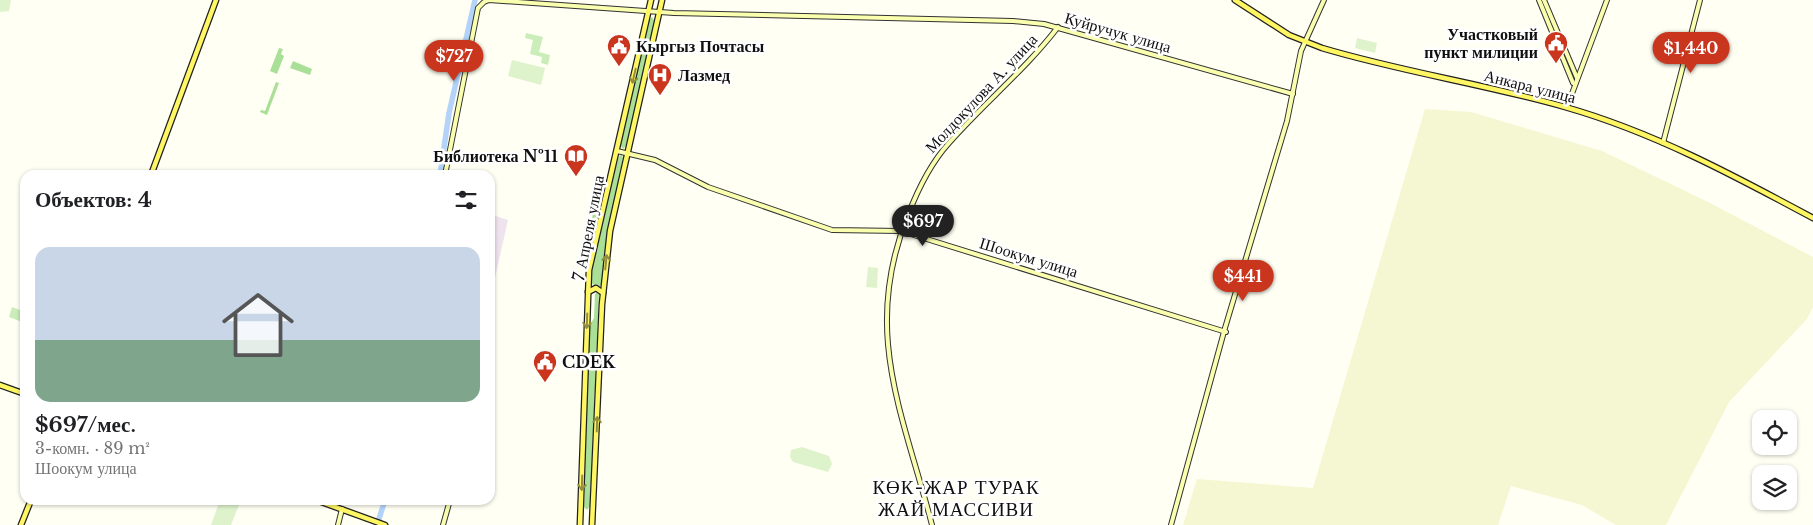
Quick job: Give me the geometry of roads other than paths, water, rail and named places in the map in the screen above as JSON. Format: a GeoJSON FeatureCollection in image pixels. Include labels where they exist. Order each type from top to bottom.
{"type":"FeatureCollection","features":[{"type":"Feature","properties":{"kind":"main road"},"geometry":{"type":"LineString","coordinates":[[153,170],[216,0]]}},
{"type":"Feature","properties":{"kind":"main road","name":"7 Апреля улица"},"geometry":{"type":"LineString","coordinates":[[580,525],[588,292],[591,258],[651,0]]}},
{"type":"Feature","properties":{"kind":"main road","name":"7 Апреля улица"},"geometry":{"type":"LineString","coordinates":[[592,525],[603,293],[613,213],[662,0]]}},
{"type":"Feature","properties":{"kind":"main road","name":"Анкара улица"},"geometry":{"type":"LineString","coordinates":[[1235,0],[1277,28],[1304,42],[1364,59],[1567,107],[1663,143],[1708,162],[1813,218]]}},
{"type":"Feature","properties":{"kind":"main road"},"geometry":{"type":"LineString","coordinates":[[588,292],[596,288],[603,293]]}},
{"type":"Feature","properties":{"kind":"main road"},"geometry":{"type":"LineString","coordinates":[[0,385],[20,392]]}},
{"type":"Feature","properties":{"kind":"main road"},"geometry":{"type":"LineString","coordinates":[[21,525],[29,505]]}},
{"type":"Feature","properties":{"kind":"main road"},"geometry":{"type":"LineString","coordinates":[[330,505],[385,525]]}},
{"type":"Feature","properties":{"kind":"main road"},"geometry":{"type":"LineString","coordinates":[[581,512],[593,512]]}},
{"type":"Feature","properties":{"kind":"street","name":"Куйручук улица"},"geometry":{"type":"LineString","coordinates":[[446,170],[478,8],[489,0],[660,12],[1013,21],[1058,27],[1293,94]]}},
{"type":"Feature","properties":{"kind":"street"},"geometry":{"type":"LineString","coordinates":[[1171,525],[1274,165],[1293,94],[1297,64],[1304,42],[1324,0]]}},
{"type":"Feature","properties":{"kind":"street"},"geometry":{"type":"LineString","coordinates":[[1539,0],[1571,73],[1574,86]]}},
{"type":"Feature","properties":{"kind":"street"},"geometry":{"type":"LineString","coordinates":[[1544,0],[1577,73]]}},
{"type":"Feature","properties":{"kind":"street"},"geometry":{"type":"LineString","coordinates":[[1567,107],[1577,73],[1607,0]]}},
{"type":"Feature","properties":{"kind":"street"},"geometry":{"type":"LineString","coordinates":[[1663,143],[1700,0]]}},
{"type":"Feature","properties":{"kind":"street","name":"Молдокулова А. улица"},"geometry":{"type":"LineString","coordinates":[[932,525],[902,424],[888,355],[886,291],[893,257],[901,231],[919,189],[936,160],[1058,27]]}},
{"type":"Feature","properties":{"kind":"street","name":"Шоокум улица"},"geometry":{"type":"LineString","coordinates":[[617,151],[655,160],[708,187],[832,230],[901,231],[1226,332]]}},
{"type":"Feature","properties":{"kind":"street"},"geometry":{"type":"LineString","coordinates":[[443,525],[449,505]]}},
{"type":"Feature","properties":{"kind":"street"},"geometry":{"type":"LineString","coordinates":[[338,525],[342,509]]}},
{"type":"Feature","properties":{"kind":"waterway"},"geometry":{"type":"LineString","coordinates":[[441,170],[449,113],[475,0]]}},
{"type":"Feature","properties":{"kind":"waterway"},"geometry":{"type":"LineString","coordinates":[[377,525],[383,505]]}},
{"type":"Feature","properties":{"kind":"place","name":"Участковый пункт милиции"},"geometry":{"type":"Point","coordinates":[1556,64]}},
{"type":"Feature","properties":{"kind":"place","name":"Кыргыз Почтасы"},"geometry":{"type":"Point","coordinates":[619,67]}},
{"type":"Feature","properties":{"kind":"place","name":"Лазмед"},"geometry":{"type":"Point","coordinates":[660,96]}},
{"type":"Feature","properties":{"kind":"place","name":"Библиотека №11"},"geometry":{"type":"Point","coordinates":[576,177]}},
{"type":"Feature","properties":{"kind":"place","name":"CDEK"},"geometry":{"type":"Point","coordinates":[545,383]}},
{"type":"Feature","properties":{"kind":"district","name":"КӨК-ЖАР ТУРАК ЖАЙ МАССИВИ"},"geometry":{"type":"Point","coordinates":[956,498]}}]}
